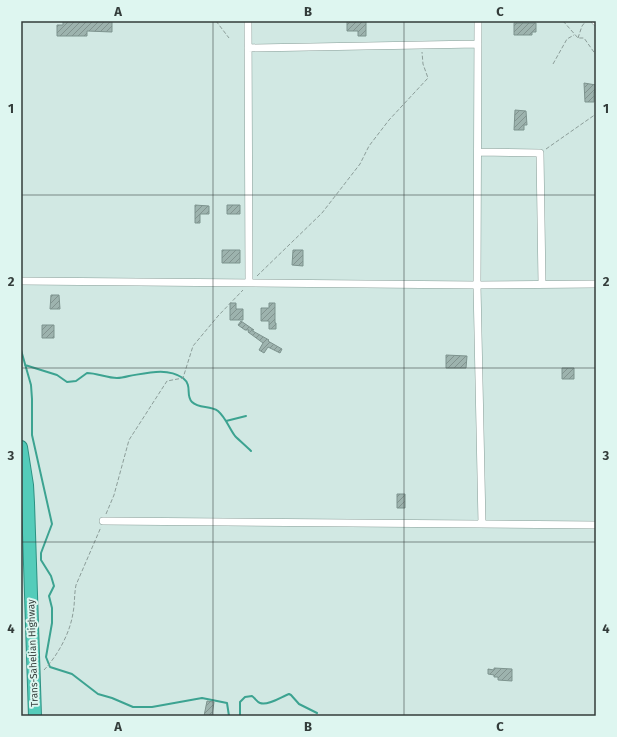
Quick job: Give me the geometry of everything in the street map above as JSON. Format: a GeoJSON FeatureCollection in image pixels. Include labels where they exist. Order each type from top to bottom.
{"type":"FeatureCollection","features":[{"type":"Feature","properties":{"kind":"highway","name":"Trans-Sahelian Highway"},"geometry":{"type":"LineString","coordinates":[[21,446],[27,485],[35,716]]}},
{"type":"Feature","properties":{"kind":"street"},"geometry":{"type":"LineString","coordinates":[[248,21],[249,283]]}},
{"type":"Feature","properties":{"kind":"street"},"geometry":{"type":"LineString","coordinates":[[478,21],[478,285],[482,524]]}},
{"type":"Feature","properties":{"kind":"street"},"geometry":{"type":"LineString","coordinates":[[248,48],[478,44]]}},
{"type":"Feature","properties":{"kind":"street"},"geometry":{"type":"LineString","coordinates":[[478,152],[540,153],[542,284]]}},
{"type":"Feature","properties":{"kind":"street"},"geometry":{"type":"LineString","coordinates":[[21,282],[478,285],[596,284]]}},
{"type":"Feature","properties":{"kind":"street"},"geometry":{"type":"LineString","coordinates":[[103,521],[596,525]]}},
{"type":"Feature","properties":{"kind":"path"},"geometry":{"type":"LineString","coordinates":[[216,21],[229,38]]}},
{"type":"Feature","properties":{"kind":"path"},"geometry":{"type":"LineString","coordinates":[[563,21],[578,38]]}},
{"type":"Feature","properties":{"kind":"path"},"geometry":{"type":"LineString","coordinates":[[578,38],[582,26],[586,21]]}},
{"type":"Feature","properties":{"kind":"path"},"geometry":{"type":"LineString","coordinates":[[553,64],[567,38],[575,34]]}},
{"type":"Feature","properties":{"kind":"path"},"geometry":{"type":"LineString","coordinates":[[578,38],[584,38],[596,55]]}},
{"type":"Feature","properties":{"kind":"path"},"geometry":{"type":"LineString","coordinates":[[44,670],[57,652],[68,632],[73,612],[76,585],[114,495],[129,440],[167,381],[183,378],[193,346],[218,316],[249,283],[322,213],[360,164],[369,146],[389,120],[428,78],[423,64],[422,45]]}},
{"type":"Feature","properties":{"kind":"path"},"geometry":{"type":"LineString","coordinates":[[540,153],[596,114]]}},
{"type":"Feature","properties":{"kind":"building"},"geometry":{"type":"Polygon","coordinates":[[[63,21],[112,21],[112,32],[87,31],[87,36],[57,36],[57,25],[63,25],[63,21]]]}},
{"type":"Feature","properties":{"kind":"building"},"geometry":{"type":"Polygon","coordinates":[[[347,21],[366,21],[366,36],[358,36],[358,31],[347,31],[347,21]]]}},
{"type":"Feature","properties":{"kind":"building"},"geometry":{"type":"Polygon","coordinates":[[[514,23],[536,23],[536,32],[532,32],[532,35],[514,35],[514,23]]]}},
{"type":"Feature","properties":{"kind":"building"},"geometry":{"type":"Polygon","coordinates":[[[584,83],[596,85],[594,102],[585,102],[584,83]]]}},
{"type":"Feature","properties":{"kind":"building"},"geometry":{"type":"Polygon","coordinates":[[[515,110],[526,111],[527,125],[524,125],[524,130],[514,130],[515,110]]]}},
{"type":"Feature","properties":{"kind":"building"},"geometry":{"type":"Polygon","coordinates":[[[195,205],[209,206],[209,214],[200,214],[200,223],[195,223],[195,205]]]}},
{"type":"Feature","properties":{"kind":"building"},"geometry":{"type":"Polygon","coordinates":[[[227,205],[240,205],[240,214],[227,214],[227,205]]]}},
{"type":"Feature","properties":{"kind":"building"},"geometry":{"type":"Polygon","coordinates":[[[222,250],[240,250],[240,263],[222,263],[222,250]]]}},
{"type":"Feature","properties":{"kind":"building"},"geometry":{"type":"Polygon","coordinates":[[[293,250],[303,250],[303,266],[292,265],[293,250]]]}},
{"type":"Feature","properties":{"kind":"building"},"geometry":{"type":"Polygon","coordinates":[[[51,295],[59,295],[60,309],[50,309],[51,295]]]}},
{"type":"Feature","properties":{"kind":"building"},"geometry":{"type":"Polygon","coordinates":[[[230,303],[236,303],[236,309],[243,309],[243,320],[230,320],[230,303]]]}},
{"type":"Feature","properties":{"kind":"building"},"geometry":{"type":"Polygon","coordinates":[[[269,303],[275,303],[276,329],[269,329],[269,321],[261,321],[261,308],[269,308],[269,303]]]}},
{"type":"Feature","properties":{"kind":"building"},"geometry":{"type":"Polygon","coordinates":[[[241,321],[254,330],[251,330],[282,349],[280,353],[268,347],[264,353],[259,350],[263,343],[248,332],[249,330],[245,330],[238,325],[241,321]]]}},
{"type":"Feature","properties":{"kind":"building"},"geometry":{"type":"Polygon","coordinates":[[[42,325],[54,325],[54,338],[42,338],[42,325]]]}},
{"type":"Feature","properties":{"kind":"building"},"geometry":{"type":"Polygon","coordinates":[[[446,355],[467,356],[466,368],[446,368],[446,355]]]}},
{"type":"Feature","properties":{"kind":"building"},"geometry":{"type":"Polygon","coordinates":[[[562,368],[574,368],[574,379],[562,379],[562,368]]]}},
{"type":"Feature","properties":{"kind":"building"},"geometry":{"type":"Polygon","coordinates":[[[397,494],[405,494],[405,508],[397,508],[397,494]]]}},
{"type":"Feature","properties":{"kind":"building"},"geometry":{"type":"Polygon","coordinates":[[[494,668],[512,669],[512,681],[498,680],[498,677],[488,674],[488,669],[494,670],[494,668]]]}},
{"type":"Feature","properties":{"kind":"building"},"geometry":{"type":"Polygon","coordinates":[[[207,701],[214,702],[212,716],[204,716],[207,701]]]}},
{"type":"Feature","properties":{"kind":"waterway"},"geometry":{"type":"LineString","coordinates":[[21,350],[31,385],[32,435],[52,524],[41,553],[41,560],[51,576],[54,586],[49,596],[52,608],[52,623],[46,657],[50,667],[72,674],[98,694],[133,707],[152,707],[202,698],[227,703],[229,716]]}},
{"type":"Feature","properties":{"kind":"waterway"},"geometry":{"type":"LineString","coordinates":[[25,365],[57,375],[67,382],[76,381],[87,373],[117,378],[157,372],[177,375],[183,378],[188,384],[189,396],[192,402],[198,406],[212,408],[218,411],[235,436],[251,451]]}},
{"type":"Feature","properties":{"kind":"waterway"},"geometry":{"type":"LineString","coordinates":[[226,421],[246,416]]}},
{"type":"Feature","properties":{"kind":"waterway"},"geometry":{"type":"LineString","coordinates":[[240,716],[240,702],[245,697],[252,696],[263,704],[289,694],[299,704],[317,713]]}}]}
